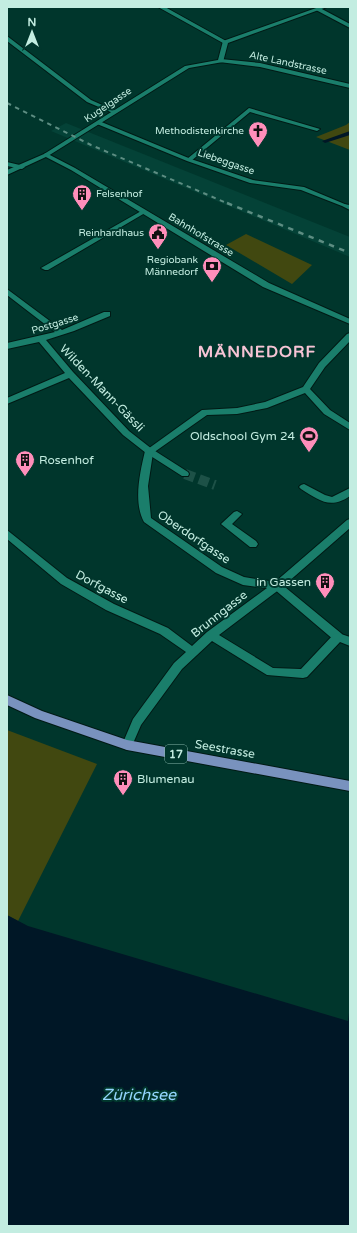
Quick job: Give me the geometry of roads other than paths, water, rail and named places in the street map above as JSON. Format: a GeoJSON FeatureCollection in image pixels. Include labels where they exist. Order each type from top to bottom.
{"type":"FeatureCollection","features":[{"type":"Feature","properties":{"kind":"main road","name":"Seestrasse"},"geometry":{"type":"LineString","coordinates":[[7,700],[39,715],[127,745],[350,786]]}},
{"type":"Feature","properties":{"kind":"street"},"geometry":{"type":"LineString","coordinates":[[161,7],[225,42],[324,7]]}},
{"type":"Feature","properties":{"kind":"street"},"geometry":{"type":"LineString","coordinates":[[318,9],[350,26]]}},
{"type":"Feature","properties":{"kind":"street"},"geometry":{"type":"LineString","coordinates":[[7,38],[89,101],[115,112]]}},
{"type":"Feature","properties":{"kind":"street"},"geometry":{"type":"LineString","coordinates":[[221,61],[225,42]]}},
{"type":"Feature","properties":{"kind":"street","name":"Kugelgasse"},"geometry":{"type":"LineString","coordinates":[[7,173],[46,155],[187,67],[221,61]]}},
{"type":"Feature","properties":{"kind":"street","name":"Alte Landstrasse"},"geometry":{"type":"LineString","coordinates":[[221,61],[260,66],[350,86]]}},
{"type":"Feature","properties":{"kind":"street"},"geometry":{"type":"LineString","coordinates":[[189,160],[249,110],[317,129]]}},
{"type":"Feature","properties":{"kind":"street","name":"Liebeggasse"},"geometry":{"type":"LineString","coordinates":[[99,123],[189,160],[252,182],[302,188],[347,207]]}},
{"type":"Feature","properties":{"kind":"street","name":"Bahnhofstrasse"},"geometry":{"type":"LineString","coordinates":[[46,155],[73,169],[266,285],[350,322]]}},
{"type":"Feature","properties":{"kind":"street"},"geometry":{"type":"LineString","coordinates":[[7,164],[22,167]]}},
{"type":"Feature","properties":{"kind":"street"},"geometry":{"type":"LineString","coordinates":[[44,268],[143,212]]}},
{"type":"Feature","properties":{"kind":"street"},"geometry":{"type":"LineString","coordinates":[[7,291],[61,333]]}},
{"type":"Feature","properties":{"kind":"street","name":"Postgasse"},"geometry":{"type":"LineString","coordinates":[[7,346],[61,333],[92,322],[107,314]]}},
{"type":"Feature","properties":{"kind":"street"},"geometry":{"type":"LineString","coordinates":[[149,451],[205,412],[237,411],[266,405],[306,389],[322,365],[350,336]]}},
{"type":"Feature","properties":{"kind":"street","name":"Wilden-Mann-Gässli"},"geometry":{"type":"LineString","coordinates":[[40,339],[70,374],[126,433],[149,451],[185,474]]}},
{"type":"Feature","properties":{"kind":"street"},"geometry":{"type":"LineString","coordinates":[[7,401],[70,374]]}},
{"type":"Feature","properties":{"kind":"street"},"geometry":{"type":"LineString","coordinates":[[306,389],[327,412],[350,427]]}},
{"type":"Feature","properties":{"kind":"street","name":"Oberdorfgasse"},"geometry":{"type":"LineString","coordinates":[[149,451],[144,472],[144,508],[147,520],[219,570],[244,581],[277,586]]}},
{"type":"Feature","properties":{"kind":"street"},"geometry":{"type":"LineString","coordinates":[[304,487],[329,501],[339,500],[350,491]]}},
{"type":"Feature","properties":{"kind":"street"},"geometry":{"type":"LineString","coordinates":[[237,514],[226,524],[253,544]]}},
{"type":"Feature","properties":{"kind":"street","name":"Brunngasse"},"geometry":{"type":"LineString","coordinates":[[127,745],[137,722],[178,666],[211,635],[277,586],[350,523]]}},
{"type":"Feature","properties":{"kind":"street","name":"Dorfgasse"},"geometry":{"type":"LineString","coordinates":[[7,534],[64,581],[110,607],[164,631],[193,652]]}},
{"type":"Feature","properties":{"kind":"street"},"geometry":{"type":"LineString","coordinates":[[277,586],[338,637],[350,642]]}},
{"type":"Feature","properties":{"kind":"street"},"geometry":{"type":"LineString","coordinates":[[211,635],[271,672],[303,674],[338,637]]}},
{"type":"Feature","properties":{"kind":"water","name":"Zürichsee"},"geometry":{"type":"Polygon","coordinates":[[[7,915],[28,926],[348,1021],[350,1005],[350,1226],[7,1226],[7,915]]]}},
{"type":"Feature","properties":{"kind":"waterway"},"geometry":{"type":"LineString","coordinates":[[325,141],[350,133]]}},
{"type":"Feature","properties":{"kind":"tunnel"},"geometry":{"type":"LineString","coordinates":[[185,474],[215,485]]}},
{"type":"Feature","properties":{"kind":"railway"},"geometry":{"type":"LineString","coordinates":[[7,103],[91,145],[229,204]]}},
{"type":"Feature","properties":{"kind":"railway"},"geometry":{"type":"LineString","coordinates":[[227,203],[350,253]]}},
{"type":"Feature","properties":{"kind":"place","name":"Methodistenkirche"},"geometry":{"type":"Point","coordinates":[258,148]}},
{"type":"Feature","properties":{"kind":"place","name":"Felsenhof"},"geometry":{"type":"Point","coordinates":[82,211]}},
{"type":"Feature","properties":{"kind":"place","name":"Reinhardhaus"},"geometry":{"type":"Point","coordinates":[158,250]}},
{"type":"Feature","properties":{"kind":"place","name":"Regiobank Männedorf"},"geometry":{"type":"Point","coordinates":[212,283]}},
{"type":"Feature","properties":{"kind":"place","name":"Oldschool Gym 24"},"geometry":{"type":"Point","coordinates":[309,453]}},
{"type":"Feature","properties":{"kind":"place","name":"Rosenhof"},"geometry":{"type":"Point","coordinates":[25,477]}},
{"type":"Feature","properties":{"kind":"place","name":"in Gassen"},"geometry":{"type":"Point","coordinates":[325,599]}},
{"type":"Feature","properties":{"kind":"place","name":"Blumenau"},"geometry":{"type":"Point","coordinates":[123,796]}},
{"type":"Feature","properties":{"kind":"district","name":"MÄNNEDORF"},"geometry":{"type":"Point","coordinates":[257,352]}}]}
